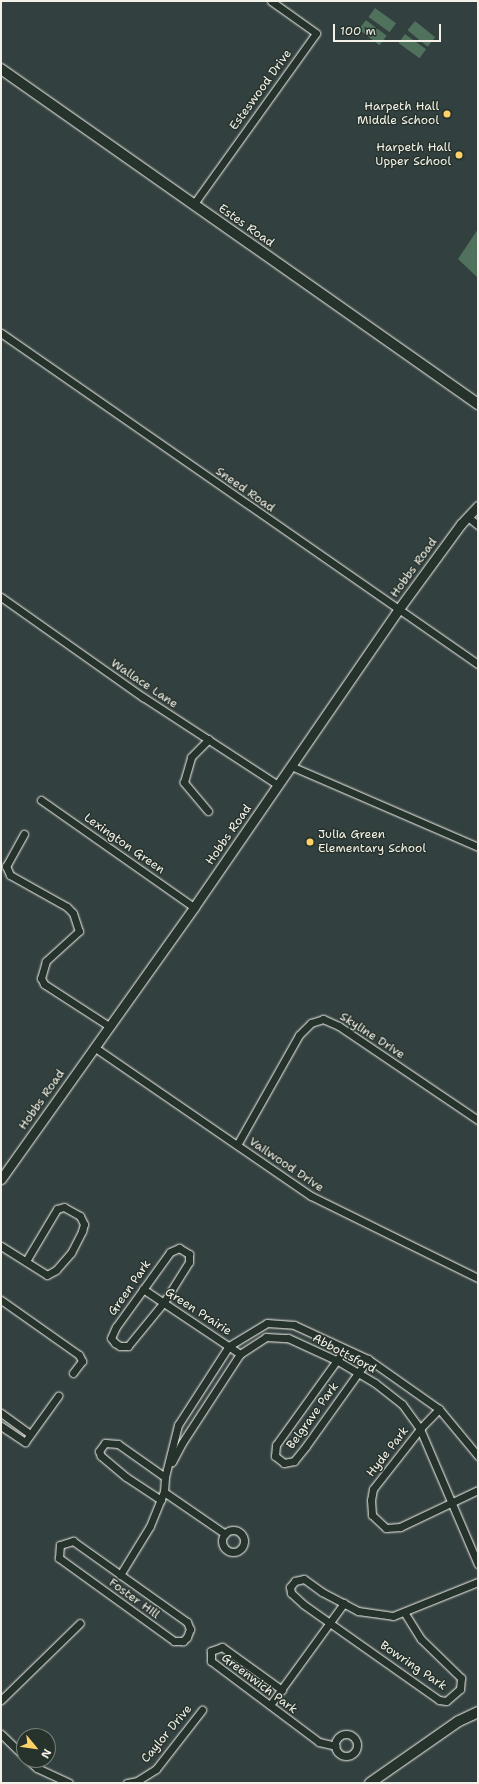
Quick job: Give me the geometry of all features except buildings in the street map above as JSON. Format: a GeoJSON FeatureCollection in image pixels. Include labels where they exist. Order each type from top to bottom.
{"type":"FeatureCollection","features":[{"type":"Feature","properties":{"kind":"main road","name":"Estes Road"},"geometry":{"type":"LineString","coordinates":[[1,69],[478,404]]}},
{"type":"Feature","properties":{"kind":"main road"},"geometry":{"type":"LineString","coordinates":[[370,1783],[429,1740],[478,1712]]}},
{"type":"Feature","properties":{"kind":"street","name":"Esteswood Drive"},"geometry":{"type":"LineString","coordinates":[[193,205],[316,33],[271,1]]}},
{"type":"Feature","properties":{"kind":"street","name":"Sneed Road"},"geometry":{"type":"LineString","coordinates":[[1,333],[398,610],[478,664]]}},
{"type":"Feature","properties":{"kind":"street","name":"Hobbs Road"},"geometry":{"type":"LineString","coordinates":[[1,1179],[194,907],[398,610],[468,517],[478,506]]}},
{"type":"Feature","properties":{"kind":"street"},"geometry":{"type":"LineString","coordinates":[[468,517],[478,525]]}},
{"type":"Feature","properties":{"kind":"street","name":"Wallace Lane"},"geometry":{"type":"LineString","coordinates":[[1,597],[143,697],[278,785]]}},
{"type":"Feature","properties":{"kind":"street"},"geometry":{"type":"LineString","coordinates":[[208,811],[184,782],[191,757],[209,739]]}},
{"type":"Feature","properties":{"kind":"street"},"geometry":{"type":"LineString","coordinates":[[291,766],[478,847]]}},
{"type":"Feature","properties":{"kind":"street","name":"Lexington Green"},"geometry":{"type":"LineString","coordinates":[[41,800],[194,907]]}},
{"type":"Feature","properties":{"kind":"street"},"geometry":{"type":"LineString","coordinates":[[24,834],[6,866],[10,875],[67,907],[73,913],[79,931],[46,961],[41,978],[44,984],[109,1026]]}},
{"type":"Feature","properties":{"kind":"street","name":"Skyline Drive"},"geometry":{"type":"LineString","coordinates":[[237,1146],[299,1035],[311,1023],[323,1019],[338,1026],[478,1120]]}},
{"type":"Feature","properties":{"kind":"street","name":"Vailwood Drive"},"geometry":{"type":"LineString","coordinates":[[94,1047],[311,1196],[478,1278]]}},
{"type":"Feature","properties":{"kind":"street"},"geometry":{"type":"LineString","coordinates":[[1,1246],[47,1275],[56,1270],[71,1253],[84,1224],[80,1216],[64,1207],[57,1209],[26,1261]]}},
{"type":"Feature","properties":{"kind":"street","name":"Green Park"},"geometry":{"type":"LineString","coordinates":[[179,1248],[189,1254],[188,1262],[164,1302],[128,1346],[120,1346],[111,1338],[116,1327],[170,1252],[179,1248]]}},
{"type":"Feature","properties":{"kind":"street","name":"Green Prairie"},"geometry":{"type":"LineString","coordinates":[[143,1288],[240,1354]]}},
{"type":"Feature","properties":{"kind":"street"},"geometry":{"type":"LineString","coordinates":[[1,1300],[79,1355],[82,1361],[73,1373]]}},
{"type":"Feature","properties":{"kind":"street","name":"Abbottsford"},"geometry":{"type":"LineString","coordinates":[[120,1575],[150,1526],[161,1500],[164,1492],[165,1477],[178,1426],[229,1346],[267,1323],[294,1325],[368,1359],[439,1409],[478,1456]]}},
{"type":"Feature","properties":{"kind":"street","name":"Abbottsford"},"geometry":{"type":"LineString","coordinates":[[165,1477],[182,1443],[240,1354],[266,1337],[288,1338],[338,1361],[402,1404],[420,1429],[478,1564]]}},
{"type":"Feature","properties":{"kind":"street","name":"Belgrave Park"},"geometry":{"type":"LineString","coordinates":[[345,1349],[338,1361],[276,1445],[275,1456],[284,1463],[294,1461],[368,1359]]}},
{"type":"Feature","properties":{"kind":"street"},"geometry":{"type":"LineString","coordinates":[[1,1426],[25,1442],[58,1396]]}},
{"type":"Feature","properties":{"kind":"street","name":"Hyde Park"},"geometry":{"type":"LineString","coordinates":[[439,1409],[420,1429],[373,1489],[371,1500],[372,1516],[386,1528],[400,1527],[478,1490]]}},
{"type":"Feature","properties":{"kind":"street"},"geometry":{"type":"LineString","coordinates":[[1,1413],[30,1434]]}},
{"type":"Feature","properties":{"kind":"street"},"geometry":{"type":"LineString","coordinates":[[161,1500],[126,1477],[101,1456],[99,1451],[105,1443],[118,1444],[165,1477]]}},
{"type":"Feature","properties":{"kind":"street"},"geometry":{"type":"LineString","coordinates":[[164,1492],[225,1534]]}},
{"type":"Feature","properties":{"kind":"street","name":"Foster Hill"},"geometry":{"type":"LineString","coordinates":[[73,1541],[120,1575],[187,1622],[190,1630],[187,1637],[183,1641],[174,1641],[59,1558],[60,1545],[73,1541]]}},
{"type":"Feature","properties":{"kind":"street","name":"Bowring Park"},"geometry":{"type":"LineString","coordinates":[[404,1612],[421,1640],[461,1678],[460,1689],[446,1700],[439,1700],[303,1604],[291,1593],[290,1587],[295,1581],[304,1579],[322,1592],[358,1611],[393,1616],[478,1582]]}},
{"type":"Feature","properties":{"kind":"street"},"geometry":{"type":"LineString","coordinates":[[270,1705],[344,1603]]}},
{"type":"Feature","properties":{"kind":"street"},"geometry":{"type":"LineString","coordinates":[[1,1700],[80,1623]]}},
{"type":"Feature","properties":{"kind":"street","name":"Greenwich Park"},"geometry":{"type":"LineString","coordinates":[[282,1690],[222,1647],[211,1651],[211,1662],[320,1742],[336,1746]]}},
{"type":"Feature","properties":{"kind":"street","name":"Caylor Drive"},"geometry":{"type":"LineString","coordinates":[[127,1783],[137,1781],[156,1769],[202,1710]]}},
{"type":"Feature","properties":{"kind":"street"},"geometry":{"type":"LineString","coordinates":[[1,1734],[16,1748]]}},
{"type":"Feature","properties":{"kind":"street"},"geometry":{"type":"LineString","coordinates":[[37,1768],[69,1783]]}},
{"type":"Feature","properties":{"kind":"green space"},"geometry":{"type":"Polygon","coordinates":[[[375,8],[396,23],[390,32],[369,17],[375,8]]]}},
{"type":"Feature","properties":{"kind":"green space"},"geometry":{"type":"Polygon","coordinates":[[[366,20],[387,36],[380,45],[359,30],[366,20]]]}},
{"type":"Feature","properties":{"kind":"green space"},"geometry":{"type":"Polygon","coordinates":[[[415,21],[435,37],[428,47],[407,30],[415,21]]]}},
{"type":"Feature","properties":{"kind":"green space"},"geometry":{"type":"Polygon","coordinates":[[[405,34],[426,49],[420,58],[399,43],[405,34]]]}},
{"type":"Feature","properties":{"kind":"green space"},"geometry":{"type":"Polygon","coordinates":[[[478,229],[478,278],[458,259],[478,229]]]}},
{"type":"Feature","properties":{"kind":"place","name":"Harpeth Hall Middle School"},"geometry":{"type":"Point","coordinates":[447,114]}},
{"type":"Feature","properties":{"kind":"place","name":"Harpeth Hall Upper School"},"geometry":{"type":"Point","coordinates":[459,155]}},
{"type":"Feature","properties":{"kind":"place","name":"Julia Green Elementary School"},"geometry":{"type":"Point","coordinates":[310,842]}}]}
